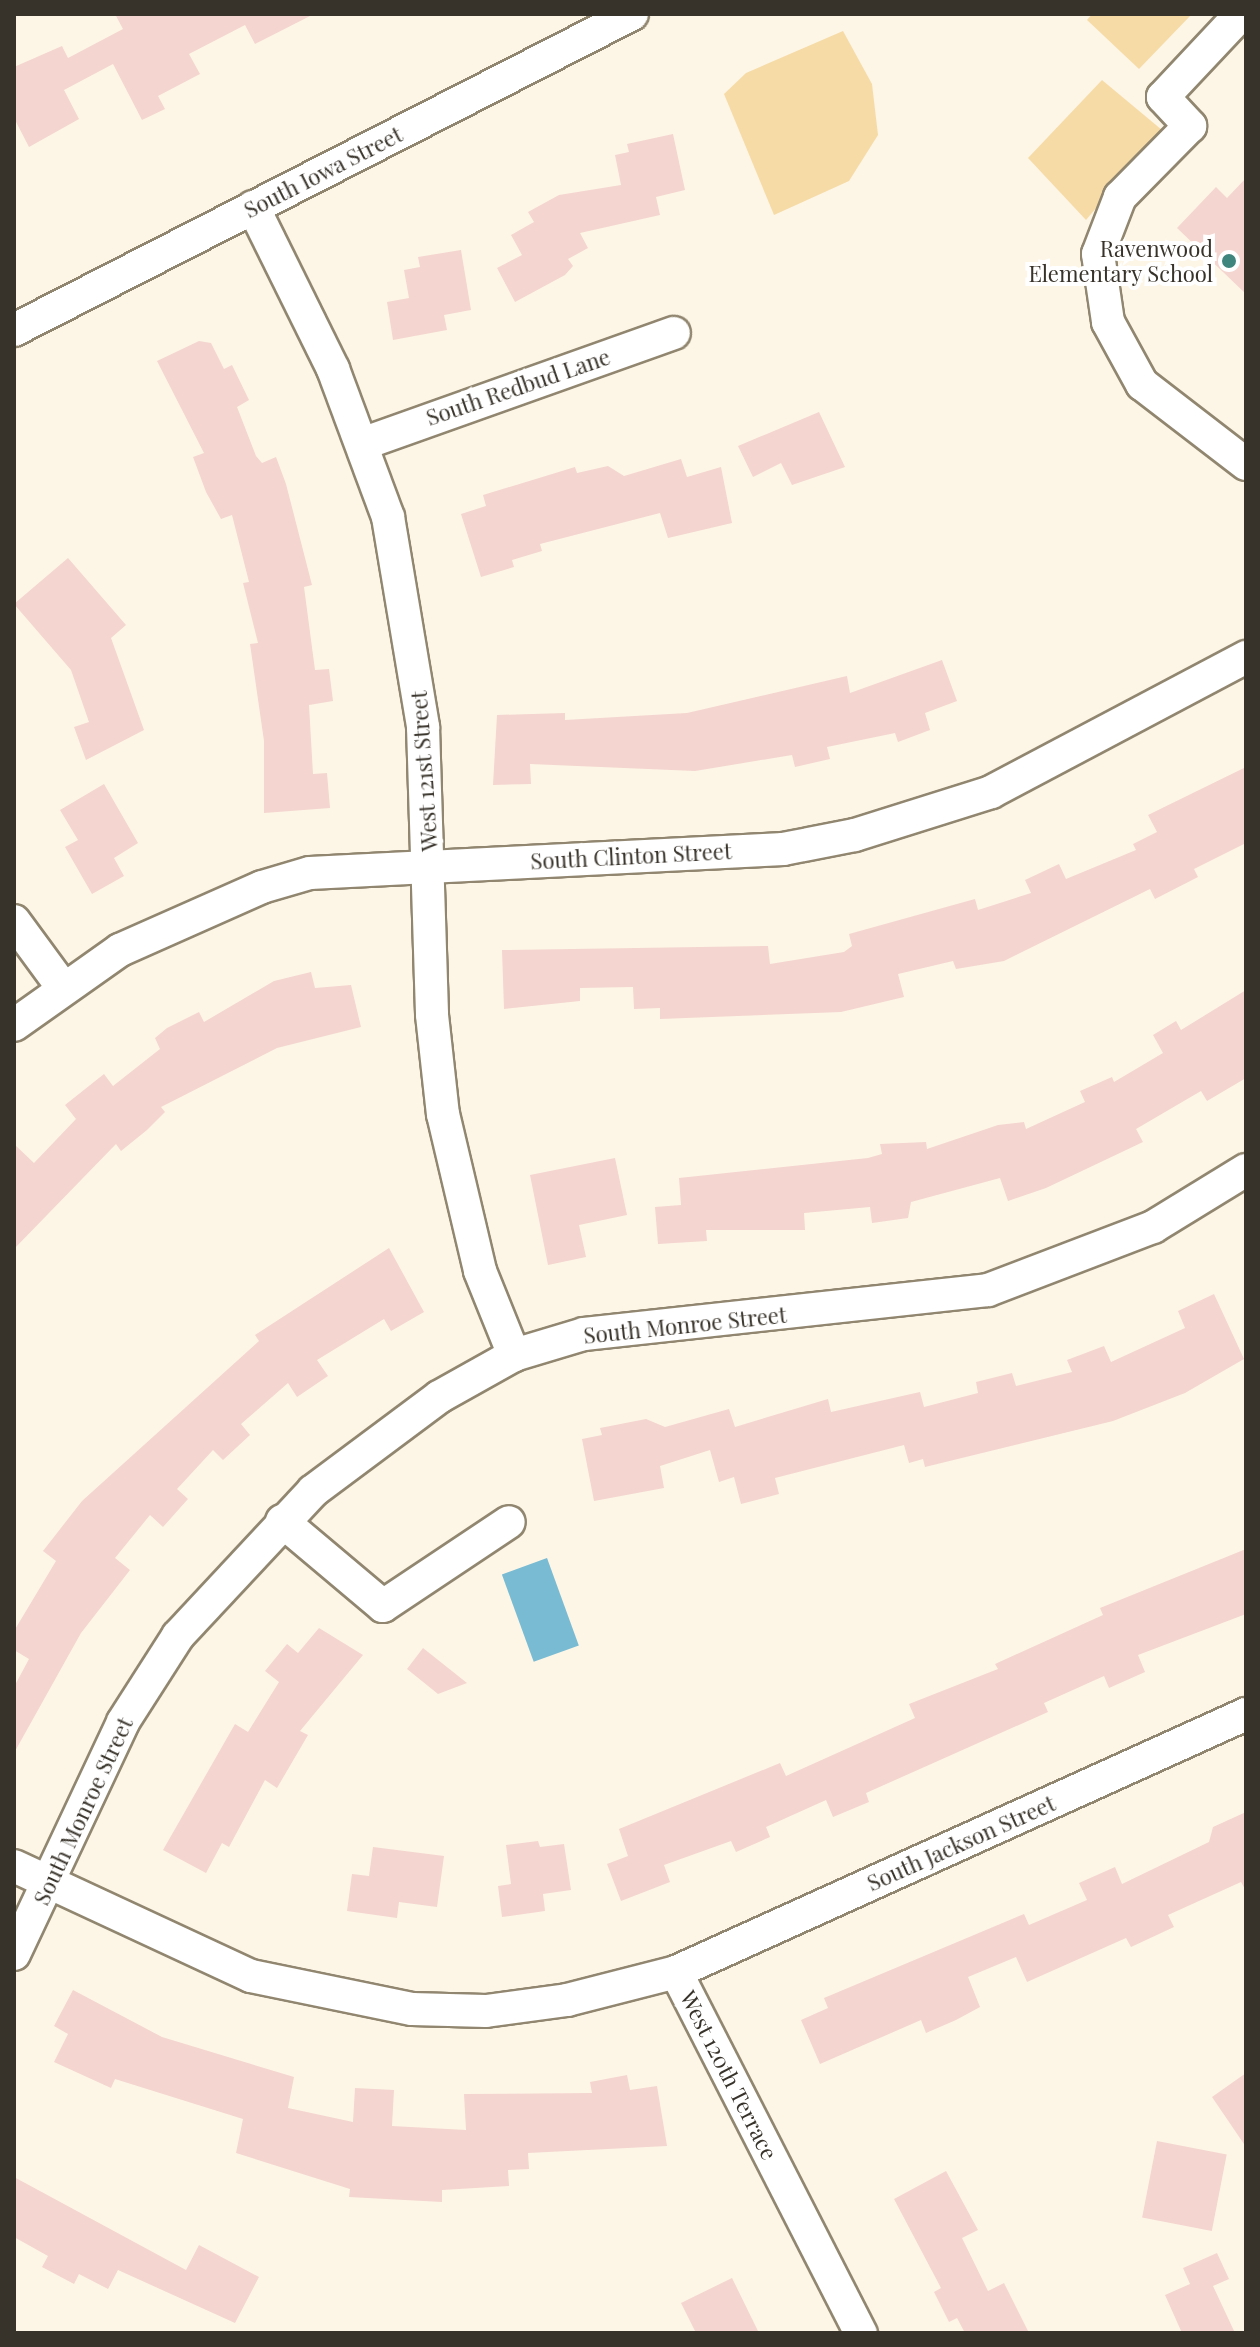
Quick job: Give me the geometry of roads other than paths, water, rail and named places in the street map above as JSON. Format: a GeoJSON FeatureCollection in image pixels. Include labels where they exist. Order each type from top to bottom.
{"type":"FeatureCollection","features":[{"type":"Feature","properties":{"kind":"street","name":"South Iowa Street"},"geometry":{"type":"LineString","coordinates":[[14,330],[632,14]]}},
{"type":"Feature","properties":{"kind":"street"},"geometry":{"type":"LineString","coordinates":[[1241,14],[1163,97],[1190,126],[1120,197],[1098,254],[1108,322],[1142,384],[1246,464]]}},
{"type":"Feature","properties":{"kind":"street","name":"West 121st Street"},"geometry":{"type":"LineString","coordinates":[[253,207],[362,444],[388,517],[415,648],[430,866],[432,1015],[453,1172],[514,1355]]}},
{"type":"Feature","properties":{"kind":"street","name":"South Redbud Lane"},"geometry":{"type":"LineString","coordinates":[[362,444],[674,333]]}},
{"type":"Feature","properties":{"kind":"street","name":"South Clinton Street"},"geometry":{"type":"LineString","coordinates":[[14,1025],[61,985],[146,937],[262,887],[310,873],[783,849],[855,835],[991,792],[1246,657]]}},
{"type":"Feature","properties":{"kind":"street"},"geometry":{"type":"LineString","coordinates":[[14,921],[61,985]]}},
{"type":"Feature","properties":{"kind":"street","name":"South Monroe Street"},"geometry":{"type":"LineString","coordinates":[[14,1954],[50,1885],[123,1722],[178,1636],[282,1521],[353,1456],[514,1355],[598,1332],[988,1290],[1153,1227],[1246,1170]]}},
{"type":"Feature","properties":{"kind":"street"},"geometry":{"type":"LineString","coordinates":[[282,1521],[383,1606],[509,1522]]}},
{"type":"Feature","properties":{"kind":"street","name":"South Jackson Street"},"geometry":{"type":"LineString","coordinates":[[676,1972],[1246,1714]]}},
{"type":"Feature","properties":{"kind":"street","name":"West 120th Terrace"},"geometry":{"type":"LineString","coordinates":[[14,1866],[251,1976],[412,2009],[486,2011],[567,2000],[676,1972],[861,2333]]}},
{"type":"Feature","properties":{"kind":"water"},"geometry":{"type":"Polygon","coordinates":[[[547,1558],[579,1645],[534,1662],[502,1574],[547,1558]]]}},
{"type":"Feature","properties":{"kind":"place","name":"Ravenwood Elementary School"},"geometry":{"type":"Point","coordinates":[1229,261]}}]}
